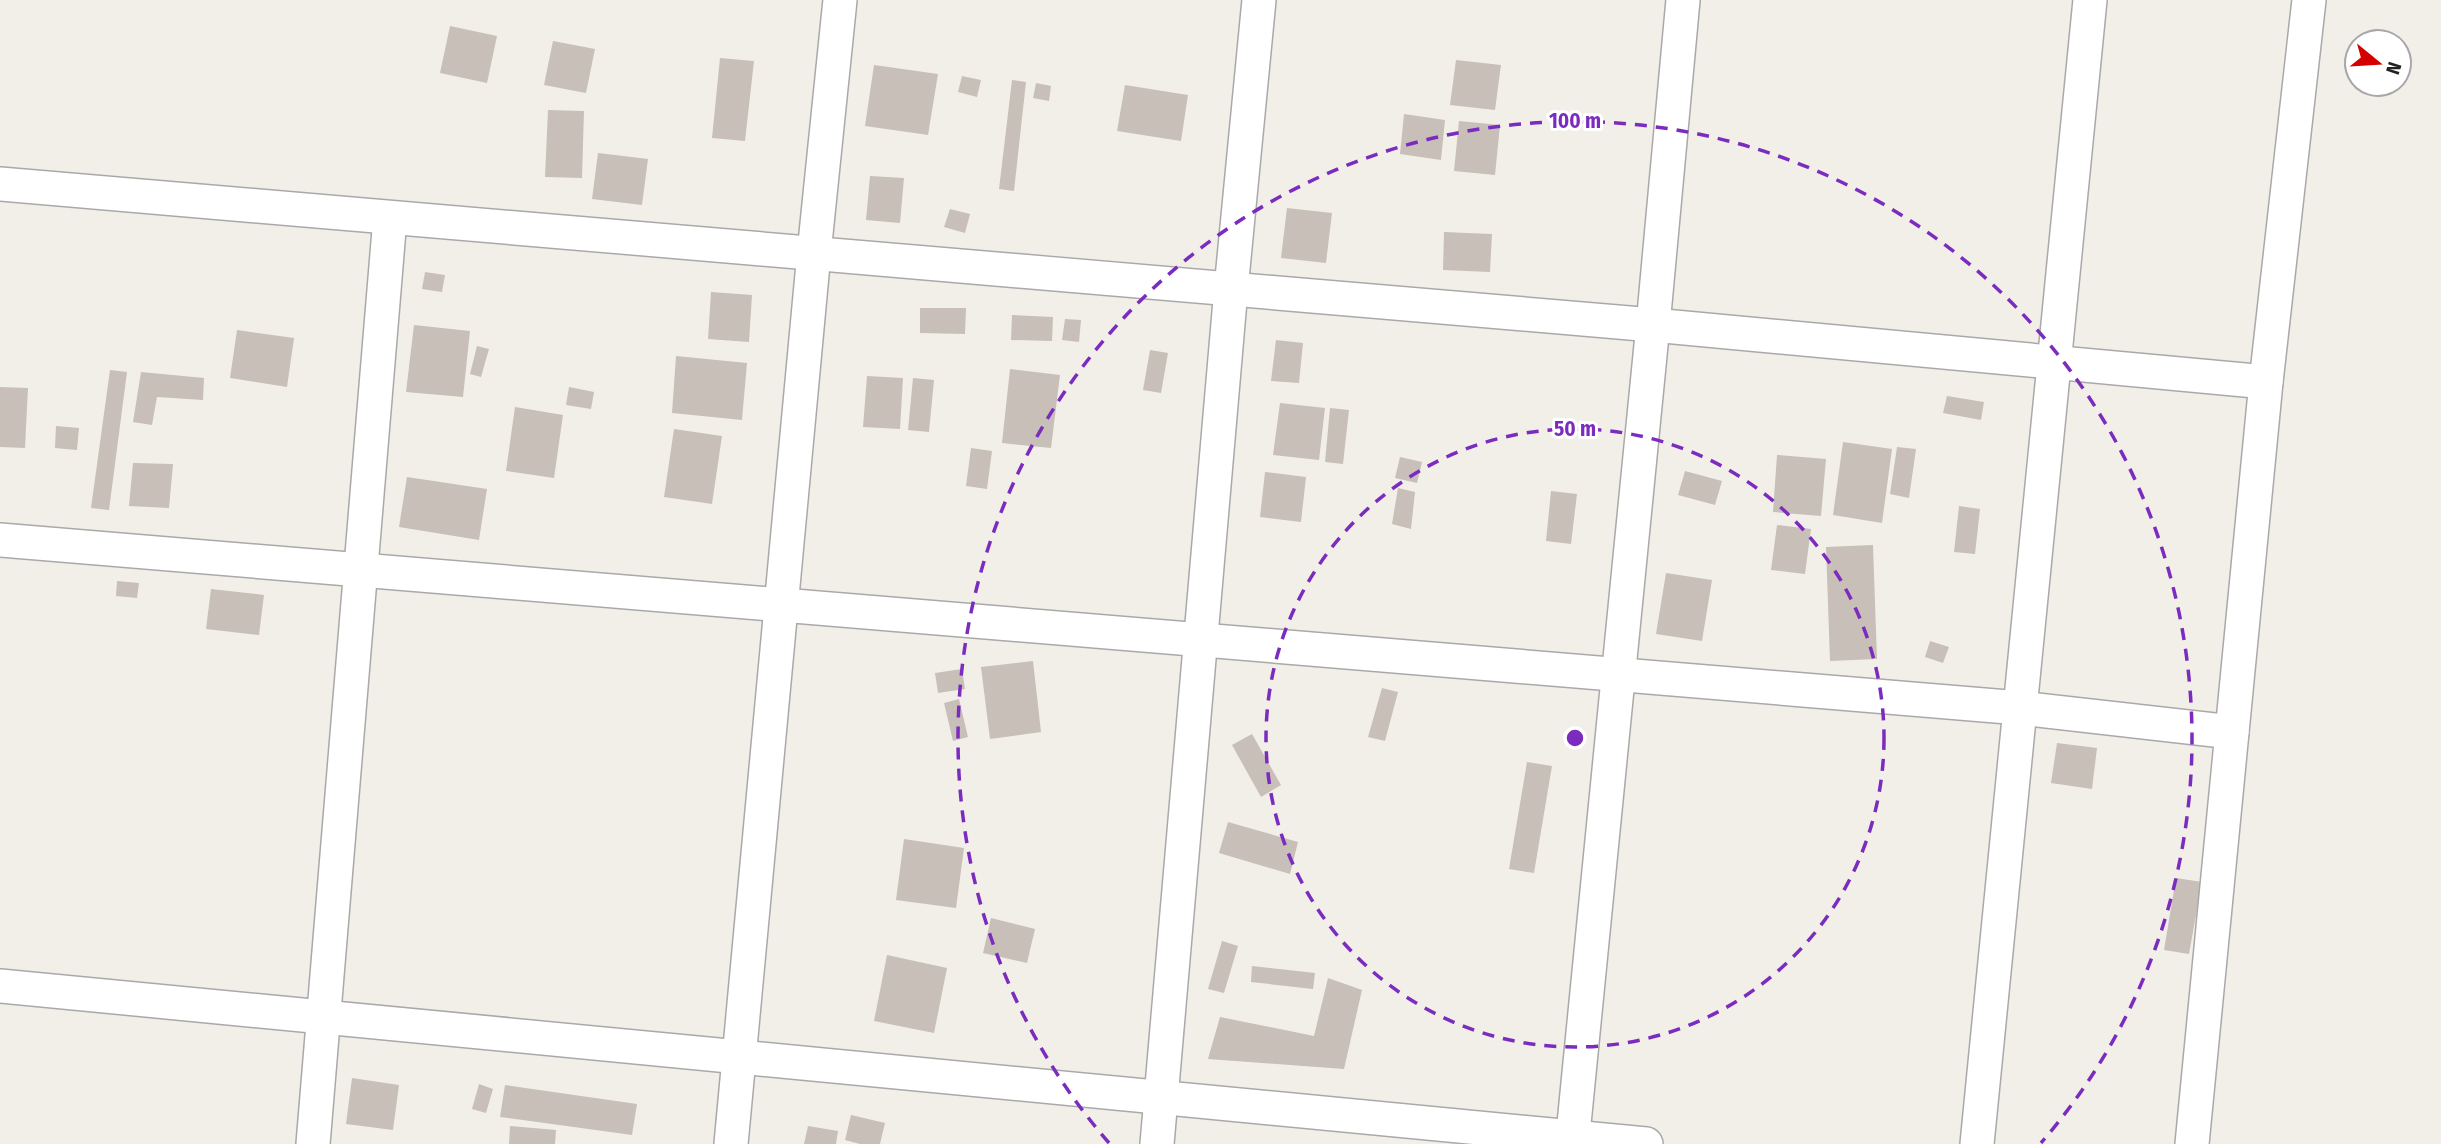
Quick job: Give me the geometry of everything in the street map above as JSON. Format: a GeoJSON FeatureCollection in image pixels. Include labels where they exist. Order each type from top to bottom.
{"type":"FeatureCollection","features":[{"type":"Feature","properties":{"kind":"street"},"geometry":{"type":"LineString","coordinates":[[731,1144],[840,0]]}},
{"type":"Feature","properties":{"kind":"street"},"geometry":{"type":"LineString","coordinates":[[1157,1144],[1231,289],[1259,0]]}},
{"type":"Feature","properties":{"kind":"street"},"geometry":{"type":"LineString","coordinates":[[1572,1140],[1683,0]]}},
{"type":"Feature","properties":{"kind":"street"},"geometry":{"type":"LineString","coordinates":[[1977,1144],[2090,0]]}},
{"type":"Feature","properties":{"kind":"street"},"geometry":{"type":"LineString","coordinates":[[2192,1144],[2266,382],[2309,0]]}},
{"type":"Feature","properties":{"kind":"street"},"geometry":{"type":"LineString","coordinates":[[0,184],[1653,325],[2266,382]]}},
{"type":"Feature","properties":{"kind":"street"},"geometry":{"type":"LineString","coordinates":[[313,1144],[390,218]]}},
{"type":"Feature","properties":{"kind":"street"},"geometry":{"type":"LineString","coordinates":[[0,540],[2020,708],[2232,733]]}},
{"type":"Feature","properties":{"kind":"street"},"geometry":{"type":"LineString","coordinates":[[0,986],[1572,1140],[1646,1144]]}},
{"type":"Feature","properties":{"kind":"building"},"geometry":{"type":"Polygon","coordinates":[[[450,26],[497,36],[487,83],[440,73],[450,26]]]}},
{"type":"Feature","properties":{"kind":"building"},"geometry":{"type":"Polygon","coordinates":[[[553,41],[595,49],[586,93],[544,85],[553,41]]]}},
{"type":"Feature","properties":{"kind":"building"},"geometry":{"type":"Polygon","coordinates":[[[720,58],[754,61],[745,141],[712,138],[720,58]]]}},
{"type":"Feature","properties":{"kind":"building"},"geometry":{"type":"Polygon","coordinates":[[[1456,60],[1501,65],[1495,110],[1450,105],[1456,60]]]}},
{"type":"Feature","properties":{"kind":"building"},"geometry":{"type":"Polygon","coordinates":[[[874,65],[938,74],[928,135],[865,126],[874,65]]]}},
{"type":"Feature","properties":{"kind":"building"},"geometry":{"type":"Polygon","coordinates":[[[962,76],[981,80],[977,97],[958,92],[962,76]]]}},
{"type":"Feature","properties":{"kind":"building"},"geometry":{"type":"Polygon","coordinates":[[[1012,80],[1026,82],[1014,191],[999,189],[1012,80]]]}},
{"type":"Feature","properties":{"kind":"building"},"geometry":{"type":"Polygon","coordinates":[[[1036,83],[1051,86],[1049,101],[1033,98],[1036,83]]]}},
{"type":"Feature","properties":{"kind":"building"},"geometry":{"type":"Polygon","coordinates":[[[1125,85],[1188,95],[1181,141],[1117,131],[1125,85]]]}},
{"type":"Feature","properties":{"kind":"building"},"geometry":{"type":"Polygon","coordinates":[[[548,110],[584,111],[582,178],[545,177],[548,110]]]}},
{"type":"Feature","properties":{"kind":"building"},"geometry":{"type":"Polygon","coordinates":[[[1404,114],[1445,120],[1441,160],[1400,154],[1404,114]]]}},
{"type":"Feature","properties":{"kind":"building"},"geometry":{"type":"Polygon","coordinates":[[[1459,121],[1500,125],[1495,175],[1454,171],[1459,121]]]}},
{"type":"Feature","properties":{"kind":"building"},"geometry":{"type":"Polygon","coordinates":[[[598,153],[648,159],[642,205],[592,199],[598,153]]]}},
{"type":"Feature","properties":{"kind":"building"},"geometry":{"type":"Polygon","coordinates":[[[870,176],[904,178],[900,223],[866,220],[870,176]]]}},
{"type":"Feature","properties":{"kind":"building"},"geometry":{"type":"Polygon","coordinates":[[[1287,208],[1332,213],[1326,263],[1281,258],[1287,208]]]}},
{"type":"Feature","properties":{"kind":"building"},"geometry":{"type":"Polygon","coordinates":[[[950,209],[970,214],[965,233],[944,227],[950,209]]]}},
{"type":"Feature","properties":{"kind":"building"},"geometry":{"type":"Polygon","coordinates":[[[1444,232],[1492,234],[1490,272],[1443,270],[1444,232]]]}},
{"type":"Feature","properties":{"kind":"building"},"geometry":{"type":"Polygon","coordinates":[[[425,272],[445,275],[442,292],[422,289],[425,272]]]}},
{"type":"Feature","properties":{"kind":"building"},"geometry":{"type":"Polygon","coordinates":[[[711,292],[752,295],[749,342],[708,339],[711,292]]]}},
{"type":"Feature","properties":{"kind":"building"},"geometry":{"type":"Polygon","coordinates":[[[920,308],[966,308],[965,334],[920,333],[920,308]]]}},
{"type":"Feature","properties":{"kind":"building"},"geometry":{"type":"Polygon","coordinates":[[[1012,315],[1053,317],[1052,341],[1011,340],[1012,315]]]}},
{"type":"Feature","properties":{"kind":"building"},"geometry":{"type":"Polygon","coordinates":[[[1065,319],[1081,320],[1079,342],[1062,340],[1065,319]]]}},
{"type":"Feature","properties":{"kind":"building"},"geometry":{"type":"Polygon","coordinates":[[[414,325],[470,331],[463,397],[406,392],[414,325]]]}},
{"type":"Feature","properties":{"kind":"building"},"geometry":{"type":"Polygon","coordinates":[[[237,330],[294,338],[287,387],[230,378],[237,330]]]}},
{"type":"Feature","properties":{"kind":"building"},"geometry":{"type":"Polygon","coordinates":[[[1276,340],[1303,343],[1299,383],[1271,381],[1276,340]]]}},
{"type":"Feature","properties":{"kind":"building"},"geometry":{"type":"Polygon","coordinates":[[[477,346],[489,349],[481,377],[470,374],[477,346]]]}},
{"type":"Feature","properties":{"kind":"building"},"geometry":{"type":"Polygon","coordinates":[[[1150,350],[1168,353],[1161,393],[1143,390],[1150,350]]]}},
{"type":"Feature","properties":{"kind":"building"},"geometry":{"type":"Polygon","coordinates":[[[676,356],[747,363],[742,420],[672,413],[676,356]]]}},
{"type":"Feature","properties":{"kind":"building"},"geometry":{"type":"Polygon","coordinates":[[[1010,369],[1060,375],[1051,448],[1002,443],[1010,369]]]}},
{"type":"Feature","properties":{"kind":"building"},"geometry":{"type":"Polygon","coordinates":[[[110,370],[127,372],[109,510],[91,508],[110,370]]]}},
{"type":"Feature","properties":{"kind":"building"},"geometry":{"type":"Polygon","coordinates":[[[141,372],[204,378],[203,400],[157,397],[152,425],[133,422],[141,372]]]}},
{"type":"Feature","properties":{"kind":"building"},"geometry":{"type":"Polygon","coordinates":[[[867,376],[903,378],[900,429],[863,427],[867,376]]]}},
{"type":"Feature","properties":{"kind":"building"},"geometry":{"type":"Polygon","coordinates":[[[913,378],[934,380],[929,432],[908,430],[913,378]]]}},
{"type":"Feature","properties":{"kind":"building"},"geometry":{"type":"Polygon","coordinates":[[[0,387],[28,388],[25,448],[0,447],[0,387]]]}},
{"type":"Feature","properties":{"kind":"building"},"geometry":{"type":"Polygon","coordinates":[[[569,387],[594,392],[591,409],[566,405],[569,387]]]}},
{"type":"Feature","properties":{"kind":"building"},"geometry":{"type":"Polygon","coordinates":[[[1947,396],[1984,402],[1981,420],[1943,413],[1947,396]]]}},
{"type":"Feature","properties":{"kind":"building"},"geometry":{"type":"Polygon","coordinates":[[[1280,403],[1325,408],[1319,460],[1273,455],[1280,403]]]}},
{"type":"Feature","properties":{"kind":"building"},"geometry":{"type":"Polygon","coordinates":[[[515,407],[563,415],[554,478],[506,471],[515,407]]]}},
{"type":"Feature","properties":{"kind":"building"},"geometry":{"type":"Polygon","coordinates":[[[1330,408],[1349,410],[1343,464],[1325,462],[1330,408]]]}},
{"type":"Feature","properties":{"kind":"building"},"geometry":{"type":"Polygon","coordinates":[[[56,426],[79,428],[77,450],[55,448],[56,426]]]}},
{"type":"Feature","properties":{"kind":"building"},"geometry":{"type":"Polygon","coordinates":[[[674,429],[722,436],[712,504],[664,497],[674,429]]]}},
{"type":"Feature","properties":{"kind":"building"},"geometry":{"type":"Polygon","coordinates":[[[1843,442],[1892,449],[1882,523],[1833,515],[1843,442]]]}},
{"type":"Feature","properties":{"kind":"building"},"geometry":{"type":"Polygon","coordinates":[[[1897,447],[1916,449],[1909,498],[1890,494],[1897,447]]]}},
{"type":"Feature","properties":{"kind":"building"},"geometry":{"type":"Polygon","coordinates":[[[971,448],[992,451],[987,489],[966,486],[971,448]]]}},
{"type":"Feature","properties":{"kind":"building"},"geometry":{"type":"Polygon","coordinates":[[[1777,455],[1826,459],[1821,516],[1773,512],[1777,455]]]}},
{"type":"Feature","properties":{"kind":"building"},"geometry":{"type":"Polygon","coordinates":[[[1400,457],[1422,462],[1417,483],[1395,478],[1400,457]]]}},
{"type":"Feature","properties":{"kind":"building"},"geometry":{"type":"Polygon","coordinates":[[[133,463],[173,464],[169,508],[129,506],[133,463]]]}},
{"type":"Feature","properties":{"kind":"building"},"geometry":{"type":"Polygon","coordinates":[[[1685,471],[1722,481],[1715,505],[1678,495],[1685,471]]]}},
{"type":"Feature","properties":{"kind":"building"},"geometry":{"type":"Polygon","coordinates":[[[1265,472],[1306,477],[1301,522],[1260,517],[1265,472]]]}},
{"type":"Feature","properties":{"kind":"building"},"geometry":{"type":"Polygon","coordinates":[[[407,477],[487,489],[479,540],[399,527],[407,477]]]}},
{"type":"Feature","properties":{"kind":"building"},"geometry":{"type":"Polygon","coordinates":[[[1398,488],[1415,492],[1411,529],[1392,524],[1398,488]]]}},
{"type":"Feature","properties":{"kind":"building"},"geometry":{"type":"Polygon","coordinates":[[[1551,491],[1577,494],[1571,544],[1546,541],[1551,491]]]}},
{"type":"Feature","properties":{"kind":"building"},"geometry":{"type":"Polygon","coordinates":[[[1959,506],[1980,509],[1975,554],[1954,552],[1959,506]]]}},
{"type":"Feature","properties":{"kind":"building"},"geometry":{"type":"Polygon","coordinates":[[[1777,525],[1811,529],[1805,574],[1771,570],[1777,525]]]}},
{"type":"Feature","properties":{"kind":"building"},"geometry":{"type":"Polygon","coordinates":[[[1873,545],[1877,659],[1830,661],[1826,547],[1873,545]]]}},
{"type":"Feature","properties":{"kind":"building"},"geometry":{"type":"Polygon","coordinates":[[[1666,573],[1712,580],[1702,641],[1656,634],[1666,573]]]}},
{"type":"Feature","properties":{"kind":"building"},"geometry":{"type":"Polygon","coordinates":[[[117,581],[139,583],[137,598],[116,596],[117,581]]]}},
{"type":"Feature","properties":{"kind":"building"},"geometry":{"type":"Polygon","coordinates":[[[211,589],[264,595],[259,635],[206,629],[211,589]]]}},
{"type":"Feature","properties":{"kind":"building"},"geometry":{"type":"Polygon","coordinates":[[[1930,641],[1949,647],[1943,663],[1925,657],[1930,641]]]}},
{"type":"Feature","properties":{"kind":"building"},"geometry":{"type":"Polygon","coordinates":[[[1033,661],[1041,732],[990,739],[981,667],[1033,661]]]}},
{"type":"Feature","properties":{"kind":"building"},"geometry":{"type":"Polygon","coordinates":[[[962,669],[965,689],[938,693],[935,673],[962,669]]]}},
{"type":"Feature","properties":{"kind":"building"},"geometry":{"type":"Polygon","coordinates":[[[1382,688],[1398,692],[1385,741],[1368,737],[1382,688]]]}},
{"type":"Feature","properties":{"kind":"building"},"geometry":{"type":"Polygon","coordinates":[[[959,699],[968,737],[953,741],[944,703],[959,699]]]}},
{"type":"Feature","properties":{"kind":"building"},"geometry":{"type":"Polygon","coordinates":[[[1252,734],[1281,785],[1261,797],[1232,745],[1252,734]]]}},
{"type":"Feature","properties":{"kind":"building"},"geometry":{"type":"Polygon","coordinates":[[[2057,743],[2097,748],[2092,789],[2051,783],[2057,743]]]}},
{"type":"Feature","properties":{"kind":"building"},"geometry":{"type":"Polygon","coordinates":[[[1527,762],[1552,766],[1534,873],[1509,869],[1527,762]]]}},
{"type":"Feature","properties":{"kind":"building"},"geometry":{"type":"Polygon","coordinates":[[[1228,822],[1298,842],[1290,874],[1219,853],[1228,822]]]}},
{"type":"Feature","properties":{"kind":"building"},"geometry":{"type":"Polygon","coordinates":[[[904,839],[964,848],[956,908],[896,900],[904,839]]]}},
{"type":"Feature","properties":{"kind":"building"},"geometry":{"type":"Polygon","coordinates":[[[2176,878],[2202,882],[2189,954],[2164,950],[2176,878]]]}},
{"type":"Feature","properties":{"kind":"building"},"geometry":{"type":"Polygon","coordinates":[[[991,918],[1035,929],[1027,963],[983,953],[991,918]]]}},
{"type":"Feature","properties":{"kind":"building"},"geometry":{"type":"Polygon","coordinates":[[[1222,941],[1238,946],[1224,993],[1208,989],[1222,941]]]}},
{"type":"Feature","properties":{"kind":"building"},"geometry":{"type":"Polygon","coordinates":[[[887,955],[947,968],[934,1033],[874,1021],[887,955]]]}},
{"type":"Feature","properties":{"kind":"building"},"geometry":{"type":"Polygon","coordinates":[[[1252,966],[1315,973],[1313,989],[1251,982],[1252,966]]]}},
{"type":"Feature","properties":{"kind":"building"},"geometry":{"type":"Polygon","coordinates":[[[1328,978],[1362,990],[1344,1069],[1208,1059],[1220,1017],[1314,1036],[1328,978]]]}},
{"type":"Feature","properties":{"kind":"building"},"geometry":{"type":"Polygon","coordinates":[[[352,1078],[399,1085],[393,1130],[346,1124],[352,1078]]]}},
{"type":"Feature","properties":{"kind":"building"},"geometry":{"type":"Polygon","coordinates":[[[479,1084],[493,1089],[486,1113],[472,1109],[479,1084]]]}},
{"type":"Feature","properties":{"kind":"building"},"geometry":{"type":"Polygon","coordinates":[[[505,1085],[637,1104],[632,1135],[500,1117],[505,1085]]]}},
{"type":"Feature","properties":{"kind":"building"},"geometry":{"type":"Polygon","coordinates":[[[851,1115],[885,1123],[880,1144],[860,1144],[845,1140],[851,1115]]]}},
{"type":"Feature","properties":{"kind":"building"},"geometry":{"type":"Polygon","coordinates":[[[510,1126],[556,1130],[555,1144],[509,1144],[510,1126]]]}},
{"type":"Feature","properties":{"kind":"building"},"geometry":{"type":"Polygon","coordinates":[[[808,1126],[838,1131],[836,1144],[804,1144],[808,1126]]]}}]}
